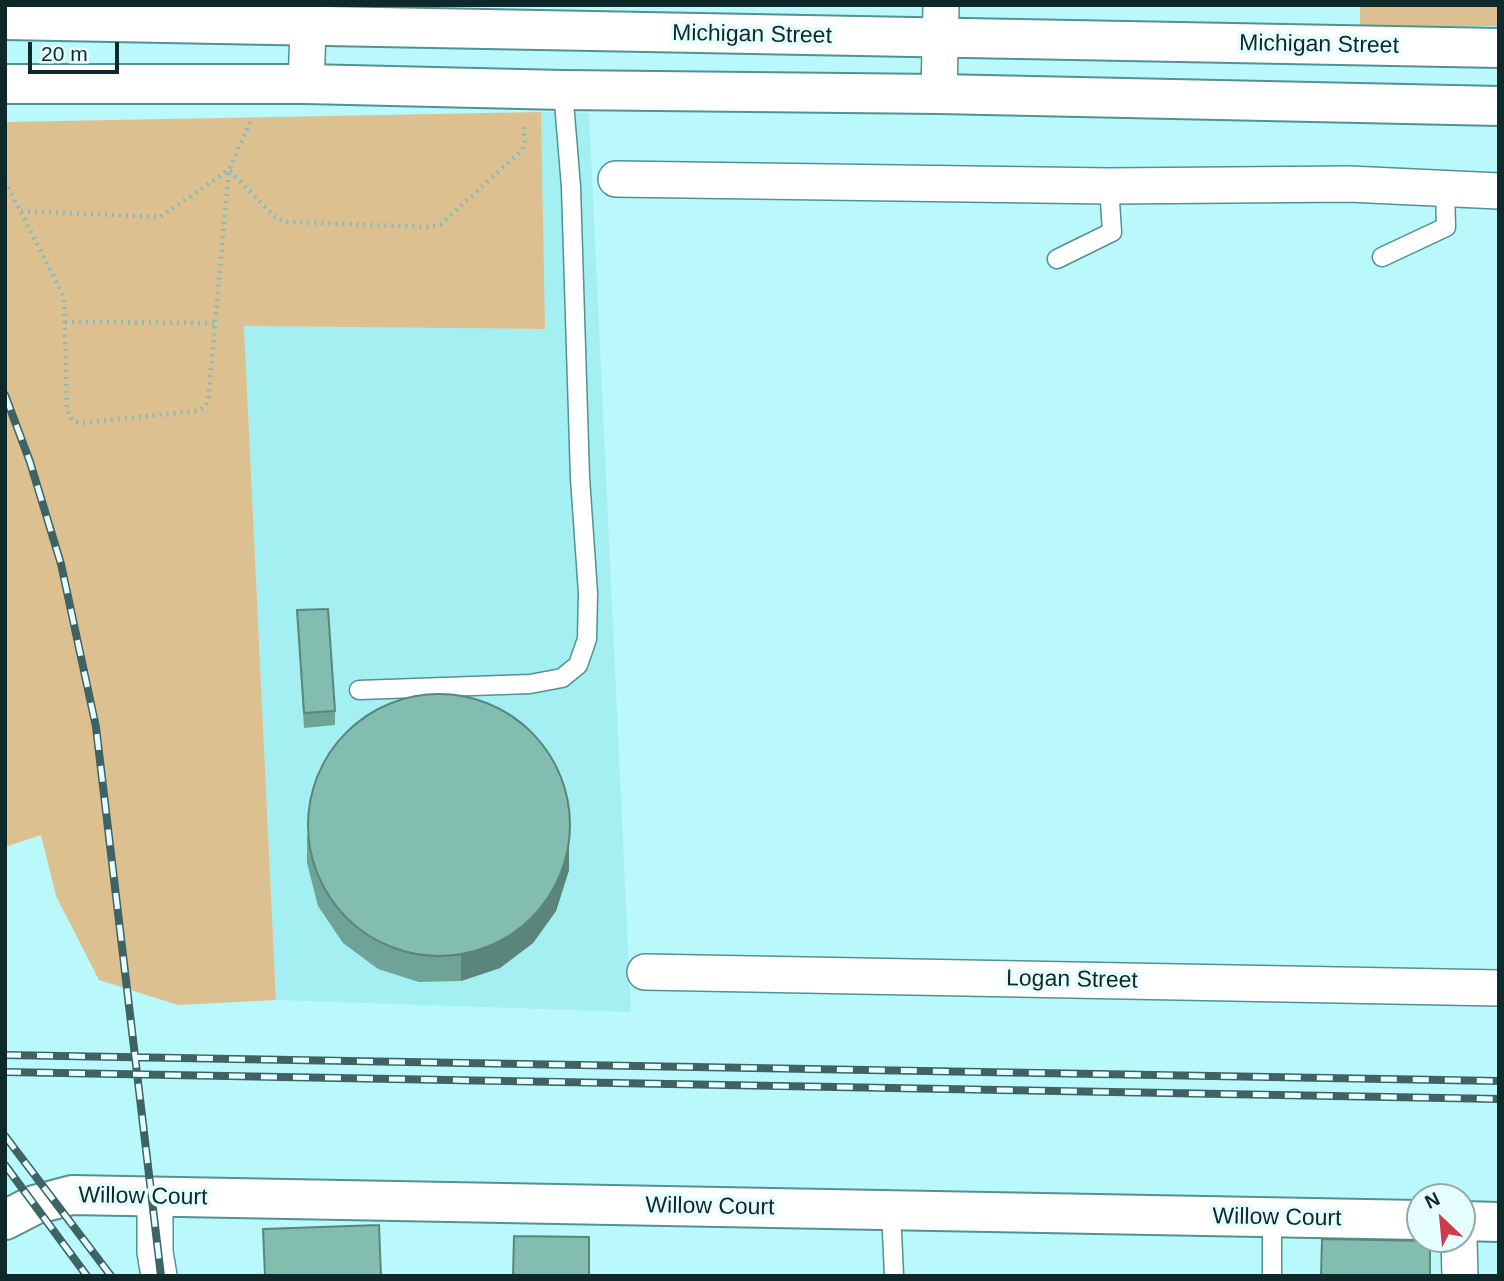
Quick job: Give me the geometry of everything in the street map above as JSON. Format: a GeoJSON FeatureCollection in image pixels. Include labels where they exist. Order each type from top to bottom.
{"type":"FeatureCollection","features":[{"type":"Feature","properties":{"kind":"main road","name":"Michigan Street"},"geometry":{"type":"LineString","coordinates":[[5,20],[309,16],[941,22],[1499,48]]}},
{"type":"Feature","properties":{"kind":"main road"},"geometry":{"type":"LineString","coordinates":[[5,84],[306,84],[1499,106]]}},
{"type":"Feature","properties":{"kind":"main road","name":"Willow Court"},"geometry":{"type":"LineString","coordinates":[[5,1220],[34,1205],[72,1195],[1406,1220]]}},
{"type":"Feature","properties":{"kind":"main road"},"geometry":{"type":"LineString","coordinates":[[1476,1221],[1499,1222]]}},
{"type":"Feature","properties":{"kind":"street"},"geometry":{"type":"LineString","coordinates":[[306,84],[309,16]]}},
{"type":"Feature","properties":{"kind":"street"},"geometry":{"type":"LineString","coordinates":[[939,94],[941,22]]}},
{"type":"Feature","properties":{"kind":"street"},"geometry":{"type":"LineString","coordinates":[[616,179],[1110,186],[1349,184],[1499,191]]}},
{"type":"Feature","properties":{"kind":"street","name":"Logan Street"},"geometry":{"type":"LineString","coordinates":[[645,972],[1499,989]]}},
{"type":"Feature","properties":{"kind":"street"},"geometry":{"type":"LineString","coordinates":[[155,1198],[155,1252],[159,1276]]}},
{"type":"Feature","properties":{"kind":"street"},"geometry":{"type":"LineString","coordinates":[[1459,1253],[1460,1276]]}},
{"type":"Feature","properties":{"kind":"lane"},"geometry":{"type":"LineString","coordinates":[[359,690],[530,684],[562,678],[578,665],[587,639],[571,187],[563,90]]}},
{"type":"Feature","properties":{"kind":"lane"},"geometry":{"type":"LineString","coordinates":[[1057,259],[1112,232],[1110,186]]}},
{"type":"Feature","properties":{"kind":"lane"},"geometry":{"type":"LineString","coordinates":[[1382,257],[1446,227],[1445,189]]}},
{"type":"Feature","properties":{"kind":"lane"},"geometry":{"type":"LineString","coordinates":[[891,1210],[894,1276]]}},
{"type":"Feature","properties":{"kind":"lane"},"geometry":{"type":"LineString","coordinates":[[1272,1218],[1272,1276]]}},
{"type":"Feature","properties":{"kind":"path"},"geometry":{"type":"LineString","coordinates":[[5,181],[64,297],[67,410],[73,421],[82,423],[196,411],[204,408],[208,401],[229,170],[250,122]]}},
{"type":"Feature","properties":{"kind":"path"},"geometry":{"type":"LineString","coordinates":[[229,170],[275,217],[285,222],[431,227],[441,224],[522,150],[525,144],[524,127]]}},
{"type":"Feature","properties":{"kind":"path"},"geometry":{"type":"LineString","coordinates":[[20,211],[160,217],[229,170]]}},
{"type":"Feature","properties":{"kind":"path"},"geometry":{"type":"LineString","coordinates":[[65,322],[215,323]]}},
{"type":"Feature","properties":{"kind":"shaded area"},"geometry":{"type":"Polygon","coordinates":[[[1360,5],[1499,5],[1499,26],[1360,26],[1360,5]]]}},
{"type":"Feature","properties":{"kind":"shaded area"},"geometry":{"type":"Polygon","coordinates":[[[541,112],[589,113],[631,1012],[276,1000],[244,326],[544,329],[541,112]]]}},
{"type":"Feature","properties":{"kind":"shaded area"},"geometry":{"type":"Polygon","coordinates":[[[541,112],[545,329],[244,326],[276,1000],[178,1005],[99,980],[56,896],[41,835],[5,847],[5,122],[541,112]]]}},
{"type":"Feature","properties":{"kind":"building"},"geometry":{"type":"Polygon","coordinates":[[[328,609],[335,711],[304,713],[297,610],[328,609]]]}},
{"type":"Feature","properties":{"kind":"building"},"geometry":{"type":"Polygon","coordinates":[[[439,694],[465,697],[489,704],[512,716],[540,742],[560,775],[567,799],[570,825],[567,851],[560,875],[548,898],[522,926],[489,946],[465,953],[439,956],[413,953],[389,946],[366,934],[338,908],[318,875],[311,851],[308,825],[311,799],[318,775],[330,752],[356,724],[389,704],[413,697],[439,694]]]}},
{"type":"Feature","properties":{"kind":"building"},"geometry":{"type":"Polygon","coordinates":[[[379,1225],[381,1276],[265,1276],[263,1229],[379,1225]]]}},
{"type":"Feature","properties":{"kind":"building"},"geometry":{"type":"Polygon","coordinates":[[[514,1236],[589,1237],[589,1276],[513,1276],[514,1236]]]}},
{"type":"Feature","properties":{"kind":"building"},"geometry":{"type":"Polygon","coordinates":[[[1322,1239],[1406,1241],[1406,1253],[1430,1253],[1430,1276],[1321,1276],[1322,1239]]]}},
{"type":"Feature","properties":{"kind":"railway"},"geometry":{"type":"LineString","coordinates":[[5,395],[30,462],[61,564],[96,727],[161,1276]]}},
{"type":"Feature","properties":{"kind":"railway"},"geometry":{"type":"LineString","coordinates":[[5,1055],[1499,1081]]}},
{"type":"Feature","properties":{"kind":"railway"},"geometry":{"type":"LineString","coordinates":[[5,1072],[1499,1099]]}},
{"type":"Feature","properties":{"kind":"railway"},"geometry":{"type":"LineString","coordinates":[[5,1136],[111,1276]]}},
{"type":"Feature","properties":{"kind":"railway"},"geometry":{"type":"LineString","coordinates":[[5,1165],[87,1276]]}}]}
